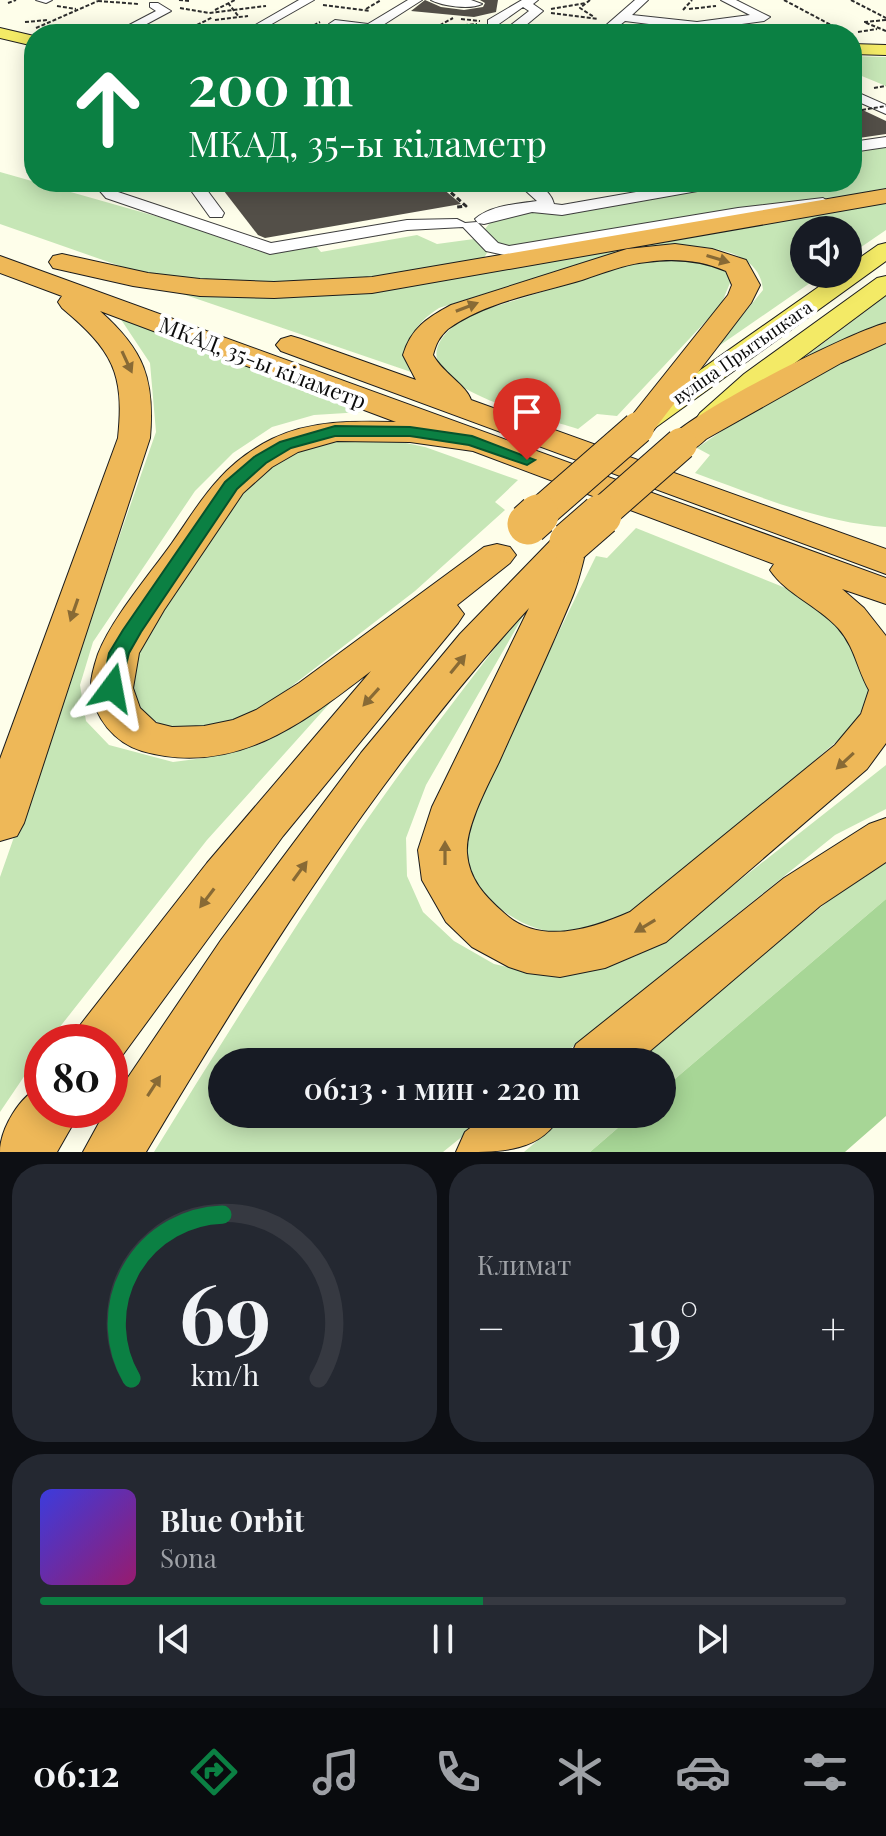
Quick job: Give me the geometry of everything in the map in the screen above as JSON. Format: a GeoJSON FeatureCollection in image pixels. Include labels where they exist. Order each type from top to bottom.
{"type":"FeatureCollection","features":[{"type":"Feature","properties":{"kind":"highway"},"geometry":{"type":"LineString","coordinates":[[31,267],[209,288],[324,289],[402,279],[874,198]]}},
{"type":"Feature","properties":{"kind":"highway","name":"МКАД, 35-ы кіламетр"},"geometry":{"type":"LineString","coordinates":[[0,240],[31,267],[755,528],[886,562]]}},
{"type":"Feature","properties":{"kind":"highway"},"geometry":{"type":"LineString","coordinates":[[113,1024],[255,835],[336,737],[532,540],[640,426],[741,297],[746,285],[737,266],[694,253],[661,251],[636,255],[473,304],[445,316],[421,340],[421,364],[429,376],[453,396],[483,429]]}},
{"type":"Feature","properties":{"kind":"highway"},"geometry":{"type":"LineString","coordinates":[[0,823],[134,438],[138,409],[136,383],[128,361],[110,333],[31,267]]}},
{"type":"Feature","properties":{"kind":"highway"},"geometry":{"type":"LineString","coordinates":[[483,429],[335,431],[286,445],[260,460],[231,486],[146,607],[119,653],[112,688],[121,716],[142,735],[172,743],[204,742],[242,734],[271,721],[532,540],[688,438],[830,357],[886,332]]}},
{"type":"Feature","properties":{"kind":"highway"},"geometry":{"type":"LineString","coordinates":[[755,528],[886,539]]}},
{"type":"Feature","properties":{"kind":"highway"},"geometry":{"type":"LineString","coordinates":[[755,528],[867,635],[880,658],[886,683]]}},
{"type":"Feature","properties":{"kind":"highway","name":"МКАД, 35-ы кіламетр"},"geometry":{"type":"LineString","coordinates":[[755,528],[886,592]]}},
{"type":"Feature","properties":{"kind":"highway"},"geometry":{"type":"LineString","coordinates":[[532,540],[554,596],[455,807],[442,850],[447,880],[464,907],[490,932],[527,951],[560,955],[605,946],[648,927],[851,757],[881,718],[886,697]]}},
{"type":"Feature","properties":{"kind":"highway"},"geometry":{"type":"LineString","coordinates":[[113,1152],[186,1037],[377,765],[476,642],[532,540]]}},
{"type":"Feature","properties":{"kind":"highway"},"geometry":{"type":"LineString","coordinates":[[613,1048],[802,892],[886,837]]}},
{"type":"Feature","properties":{"kind":"highway"},"geometry":{"type":"LineString","coordinates":[[23,1152],[40,1128]]}},
{"type":"Feature","properties":{"kind":"highway"},"geometry":{"type":"LineString","coordinates":[[486,1152],[516,1128]]}},
{"type":"Feature","properties":{"kind":"main road"},"geometry":{"type":"LineString","coordinates":[[0,30],[24,32]]}},
{"type":"Feature","properties":{"kind":"main road"},"geometry":{"type":"LineString","coordinates":[[862,49],[886,50]]}},
{"type":"Feature","properties":{"kind":"main road","name":"вуліца Прытыцкага"},"geometry":{"type":"LineString","coordinates":[[640,426],[886,250]]}},
{"type":"Feature","properties":{"kind":"main road","name":"вуліца Прытыцкага"},"geometry":{"type":"LineString","coordinates":[[688,438],[754,380],[886,283]]}},
{"type":"Feature","properties":{"kind":"lane"},"geometry":{"type":"LineString","coordinates":[[138,24],[165,11],[154,5],[165,0]]}},
{"type":"Feature","properties":{"kind":"lane"},"geometry":{"type":"LineString","coordinates":[[368,10],[391,0]]}},
{"type":"Feature","properties":{"kind":"lane"},"geometry":{"type":"LineString","coordinates":[[376,24],[416,0]]}},
{"type":"Feature","properties":{"kind":"lane"},"geometry":{"type":"LineString","coordinates":[[437,0],[476,4]]}},
{"type":"Feature","properties":{"kind":"lane"},"geometry":{"type":"LineString","coordinates":[[613,24],[642,0]]}},
{"type":"Feature","properties":{"kind":"lane"},"geometry":{"type":"LineString","coordinates":[[264,24],[305,1]]}},
{"type":"Feature","properties":{"kind":"lane"},"geometry":{"type":"LineString","coordinates":[[712,24],[764,17],[732,2]]}},
{"type":"Feature","properties":{"kind":"lane"},"geometry":{"type":"LineString","coordinates":[[492,23],[514,7],[532,5]]}},
{"type":"Feature","properties":{"kind":"lane"},"geometry":{"type":"LineString","coordinates":[[518,24],[532,5]]}},
{"type":"Feature","properties":{"kind":"lane"},"geometry":{"type":"LineString","coordinates":[[368,10],[388,17]]}},
{"type":"Feature","properties":{"kind":"lane"},"geometry":{"type":"LineString","coordinates":[[619,19],[675,24]]}},
{"type":"Feature","properties":{"kind":"lane"},"geometry":{"type":"LineString","coordinates":[[862,98],[886,108]]}},
{"type":"Feature","properties":{"kind":"lane"},"geometry":{"type":"LineString","coordinates":[[862,146],[886,142]]}},
{"type":"Feature","properties":{"kind":"lane"},"geometry":{"type":"LineString","coordinates":[[121,192],[270,249],[407,225],[467,220],[539,202]]}},
{"type":"Feature","properties":{"kind":"lane"},"geometry":{"type":"LineString","coordinates":[[200,192],[216,213]]}},
{"type":"Feature","properties":{"kind":"lane"},"geometry":{"type":"LineString","coordinates":[[532,192],[539,202],[562,210],[664,192]]}},
{"type":"Feature","properties":{"kind":"lane"},"geometry":{"type":"LineString","coordinates":[[596,204],[603,192]]}},
{"type":"Feature","properties":{"kind":"lane"},"geometry":{"type":"LineString","coordinates":[[467,220],[492,247],[509,251],[738,213],[874,198]]}},
{"type":"Feature","properties":{"kind":"lane"},"geometry":{"type":"LineString","coordinates":[[402,279],[485,259],[492,247]]}},
{"type":"Feature","properties":{"kind":"path"},"geometry":{"type":"LineString","coordinates":[[8,3],[16,0]]}},
{"type":"Feature","properties":{"kind":"path"},"geometry":{"type":"LineString","coordinates":[[47,24],[100,0]]}},
{"type":"Feature","properties":{"kind":"path"},"geometry":{"type":"LineString","coordinates":[[179,0],[190,1]]}},
{"type":"Feature","properties":{"kind":"path"},"geometry":{"type":"LineString","coordinates":[[209,13],[235,0]]}},
{"type":"Feature","properties":{"kind":"path"},"geometry":{"type":"LineString","coordinates":[[209,13],[305,1],[368,10],[381,0]]}},
{"type":"Feature","properties":{"kind":"path"},"geometry":{"type":"LineString","coordinates":[[590,0],[580,8],[597,19]]}},
{"type":"Feature","properties":{"kind":"path"},"geometry":{"type":"LineString","coordinates":[[784,0],[830,24]]}},
{"type":"Feature","properties":{"kind":"path"},"geometry":{"type":"LineString","coordinates":[[851,0],[886,19]]}},
{"type":"Feature","properties":{"kind":"path"},"geometry":{"type":"LineString","coordinates":[[682,10],[732,2]]}},
{"type":"Feature","properties":{"kind":"path"},"geometry":{"type":"LineString","coordinates":[[228,3],[245,24]]}},
{"type":"Feature","properties":{"kind":"path"},"geometry":{"type":"LineString","coordinates":[[532,5],[586,3]]}},
{"type":"Feature","properties":{"kind":"path"},"geometry":{"type":"LineString","coordinates":[[532,5],[597,19],[619,19]]}},
{"type":"Feature","properties":{"kind":"path"},"geometry":{"type":"LineString","coordinates":[[63,7],[65,15]]}},
{"type":"Feature","properties":{"kind":"path"},"geometry":{"type":"LineString","coordinates":[[209,13],[218,24]]}},
{"type":"Feature","properties":{"kind":"path"},"geometry":{"type":"LineString","coordinates":[[449,18],[455,24]]}},
{"type":"Feature","properties":{"kind":"path"},"geometry":{"type":"LineString","coordinates":[[439,24],[449,18],[492,23]]}},
{"type":"Feature","properties":{"kind":"path"},"geometry":{"type":"LineString","coordinates":[[879,29],[864,22],[886,19]]}},
{"type":"Feature","properties":{"kind":"path"},"geometry":{"type":"LineString","coordinates":[[47,24],[55,20]]}},
{"type":"Feature","properties":{"kind":"path"},"geometry":{"type":"LineString","coordinates":[[480,24],[492,23]]}},
{"type":"Feature","properties":{"kind":"path"},"geometry":{"type":"LineString","coordinates":[[862,32],[886,29]]}},
{"type":"Feature","properties":{"kind":"path"},"geometry":{"type":"LineString","coordinates":[[862,110],[886,108]]}},
{"type":"Feature","properties":{"kind":"path"},"geometry":{"type":"LineString","coordinates":[[450,192],[466,206],[467,220]]}},
{"type":"Feature","properties":{"kind":"green space"},"geometry":{"type":"Polygon","coordinates":[[[862,56],[886,57],[886,86],[862,76],[862,56]]]}},
{"type":"Feature","properties":{"kind":"green space"},"geometry":{"type":"Polygon","coordinates":[[[886,145],[886,188],[845,196],[777,203],[507,249],[492,241],[485,229],[493,219],[524,210],[563,212],[679,192],[862,192],[862,149],[886,145]]]}},
{"type":"Feature","properties":{"kind":"green space"},"geometry":{"type":"Polygon","coordinates":[[[0,172],[24,179],[24,192],[71,192],[173,221],[255,250],[269,252],[315,245],[321,252],[417,235],[437,244],[474,239],[488,251],[484,258],[378,277],[263,285],[140,273],[0,224],[0,172]]]}},
{"type":"Feature","properties":{"kind":"green space"},"geometry":{"type":"Polygon","coordinates":[[[886,199],[886,230],[862,246],[862,216],[790,216],[790,288],[803,288],[716,348],[763,290],[757,272],[744,259],[703,247],[656,247],[617,252],[439,308],[416,328],[411,343],[414,373],[168,289],[293,294],[886,199]]]}},
{"type":"Feature","properties":{"kind":"green space"},"geometry":{"type":"Polygon","coordinates":[[[691,257],[727,270],[732,278],[721,305],[617,416],[597,414],[578,429],[527,414],[468,390],[446,375],[437,357],[443,337],[471,314],[644,260],[691,257]]]}},
{"type":"Feature","properties":{"kind":"green space"},"geometry":{"type":"Polygon","coordinates":[[[886,296],[886,325],[856,333],[781,375],[886,296]]]}},
{"type":"Feature","properties":{"kind":"green space"},"geometry":{"type":"Polygon","coordinates":[[[118,315],[362,412],[314,415],[272,427],[233,453],[195,491],[93,642],[80,685],[86,721],[109,745],[173,762],[261,744],[338,694],[207,840],[62,1024],[24,1024],[24,1077],[0,1112],[0,877],[156,432],[150,363],[118,315]]]}},
{"type":"Feature","properties":{"kind":"green space"},"geometry":{"type":"Polygon","coordinates":[[[886,339],[886,527],[813,514],[695,473],[710,455],[697,448],[748,413],[886,339]]]}},
{"type":"Feature","properties":{"kind":"green space"},"geometry":{"type":"Polygon","coordinates":[[[326,438],[382,438],[425,447],[518,480],[495,502],[505,510],[415,591],[262,709],[227,724],[191,730],[162,725],[136,709],[127,684],[141,638],[250,483],[279,457],[326,438]]]}},
{"type":"Feature","properties":{"kind":"green space"},"geometry":{"type":"Polygon","coordinates":[[[636,528],[798,593],[851,637],[871,694],[851,729],[644,906],[627,917],[592,931],[566,934],[541,930],[506,913],[476,882],[470,871],[466,848],[473,807],[596,556],[607,558],[636,528]]]}},
{"type":"Feature","properties":{"kind":"green space"},"geometry":{"type":"Polygon","coordinates":[[[533,599],[426,785],[406,838],[407,876],[423,912],[454,941],[494,964],[543,975],[593,969],[636,956],[679,928],[886,765],[886,809],[835,835],[571,1048],[219,1048],[351,843],[417,750],[533,599]]]}},
{"type":"Feature","properties":{"kind":"green space"},"geometry":{"type":"Polygon","coordinates":[[[886,863],[886,899],[676,1078],[676,1048],[646,1048],[831,899],[886,863]]]}},
{"type":"Feature","properties":{"kind":"green space"},"geometry":{"type":"Polygon","coordinates":[[[886,899],[886,1116],[845,1152],[590,1152],[618,1128],[676,1128],[676,1078],[886,899]]]}},
{"type":"Feature","properties":{"kind":"green space"},"geometry":{"type":"Polygon","coordinates":[[[208,1066],[208,1128],[473,1128],[443,1152],[154,1152],[208,1066]]]}},
{"type":"Feature","properties":{"kind":"green space"},"geometry":{"type":"Polygon","coordinates":[[[552,1128],[618,1128],[590,1152],[524,1152],[552,1128]]]}},
{"type":"Feature","properties":{"kind":"building"},"geometry":{"type":"Polygon","coordinates":[[[425,0],[441,7],[464,10],[483,7],[485,3],[480,0],[498,0],[496,12],[474,17],[411,11],[425,0]]]}},
{"type":"Feature","properties":{"kind":"building"},"geometry":{"type":"Polygon","coordinates":[[[862,110],[886,121],[886,134],[862,138],[862,110]]]}},
{"type":"Feature","properties":{"kind":"building"},"geometry":{"type":"Polygon","coordinates":[[[225,192],[447,192],[461,204],[265,238],[258,235],[225,192]]]}},
{"type":"Feature","properties":{"kind":"route"},"geometry":{"type":"LineString","coordinates":[[112,688],[119,653],[132,630],[231,486],[260,460],[286,445],[335,431],[410,432],[472,441],[527,460]]}}]}
